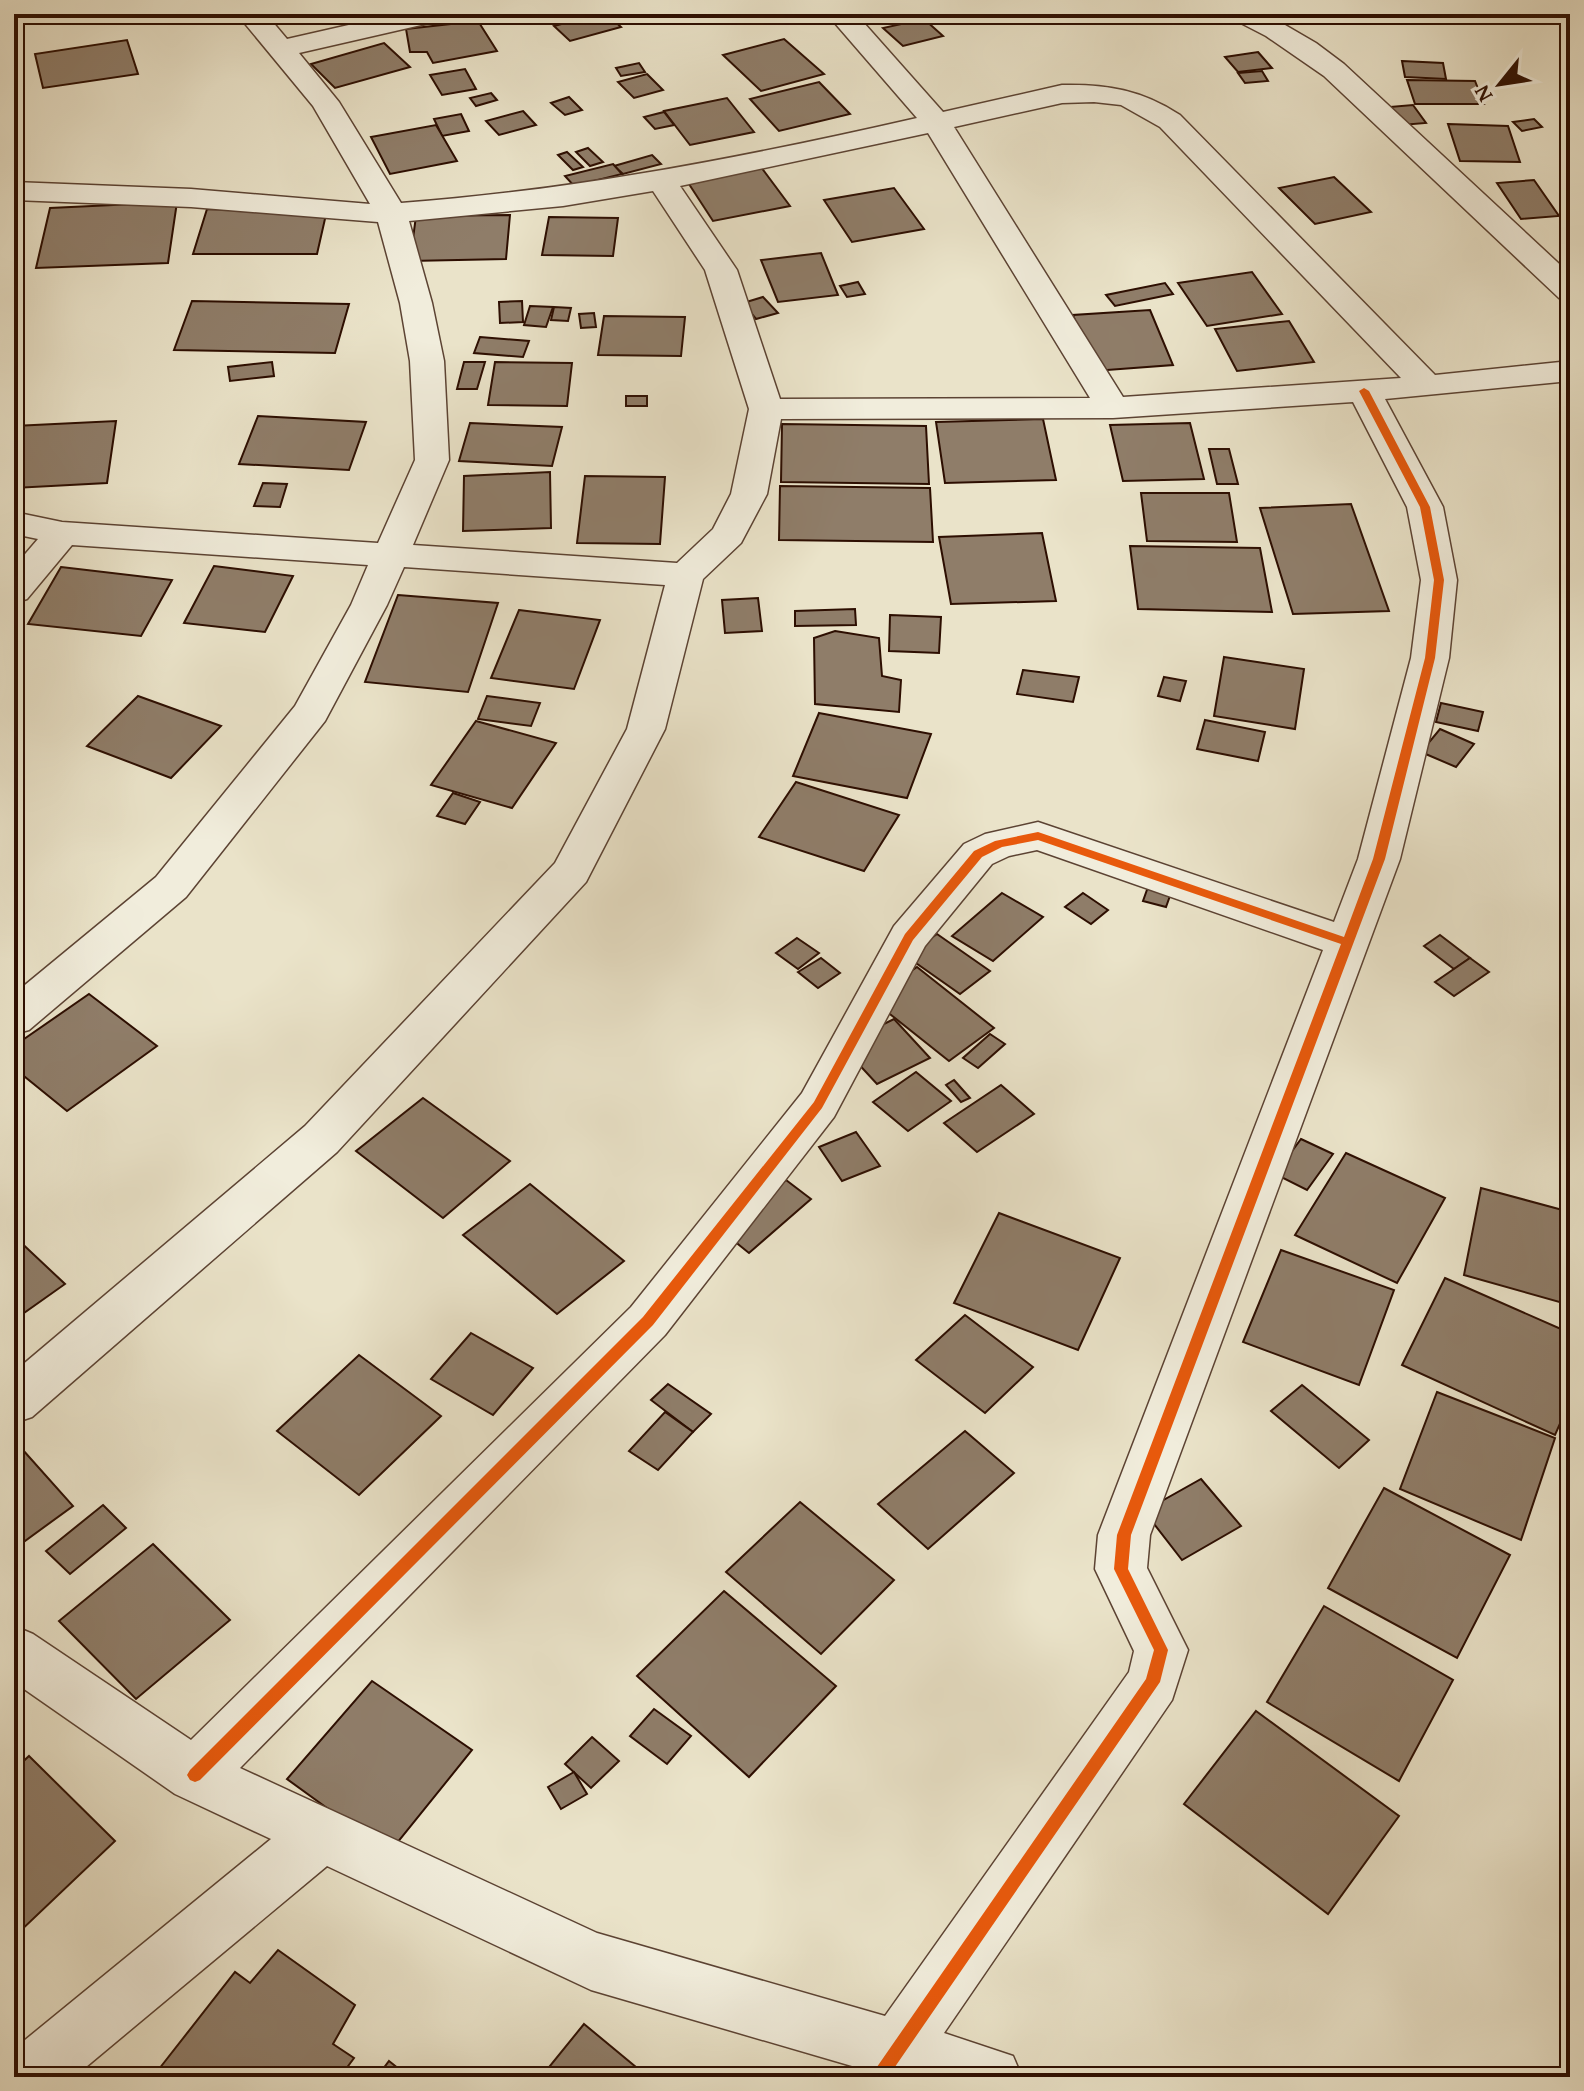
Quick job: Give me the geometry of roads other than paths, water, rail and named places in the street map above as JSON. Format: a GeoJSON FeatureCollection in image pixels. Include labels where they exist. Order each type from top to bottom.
{"type":"FeatureCollection","features":[{"type":"Feature","properties":{"kind":"street"},"geometry":{"type":"LineString","coordinates":[[14,1018],[171,887],[311,712],[369,605],[432,460],[427,361],[416,303],[391,213],[325,102],[251,14]]}},
{"type":"Feature","properties":{"kind":"street"},"geometry":{"type":"LineString","coordinates":[[280,49],[433,14]]}},
{"type":"Feature","properties":{"kind":"street"},"geometry":{"type":"LineString","coordinates":[[841,14],[936,122],[1113,408]]}},
{"type":"Feature","properties":{"kind":"street"},"geometry":{"type":"LineString","coordinates":[[1245,14],[1302,45],[1356,91],[1570,291]]}},
{"type":"Feature","properties":{"kind":"street"},"geometry":{"type":"LineString","coordinates":[[14,191],[143,194],[391,213],[512,205],[661,181],[1062,94],[1104,92],[1140,100],[1170,121],[1427,386]]}},
{"type":"Feature","properties":{"kind":"street"},"geometry":{"type":"LineString","coordinates":[[14,1402],[321,1139],[571,872],[646,729],[686,575],[728,535],[749,494],[766,409],[721,270],[661,181]]}},
{"type":"Feature","properties":{"kind":"street"},"geometry":{"type":"LineString","coordinates":[[766,409],[953,411],[1113,408],[1427,386],[1570,371]]}},
{"type":"Feature","properties":{"kind":"street"},"geometry":{"type":"LineString","coordinates":[[886,2063],[1153,1682],[1161,1650],[1121,1569],[1124,1535],[1379,859],[1430,658],[1439,580],[1425,507],[1364,391]]}},
{"type":"Feature","properties":{"kind":"street"},"geometry":{"type":"LineString","coordinates":[[14,523],[62,533],[686,575]]}},
{"type":"Feature","properties":{"kind":"street"},"geometry":{"type":"LineString","coordinates":[[14,591],[62,533]]}},
{"type":"Feature","properties":{"kind":"street"},"geometry":{"type":"LineString","coordinates":[[195,1775],[648,1321],[818,1105],[909,937],[978,854],[999,844],[1038,836],[1347,942]]}},
{"type":"Feature","properties":{"kind":"street"},"geometry":{"type":"LineString","coordinates":[[14,1651],[195,1775],[591,1961],[886,2063],[992,2077]]}},
{"type":"Feature","properties":{"kind":"street"},"geometry":{"type":"LineString","coordinates":[[27,2077],[320,1835]]}}]}
